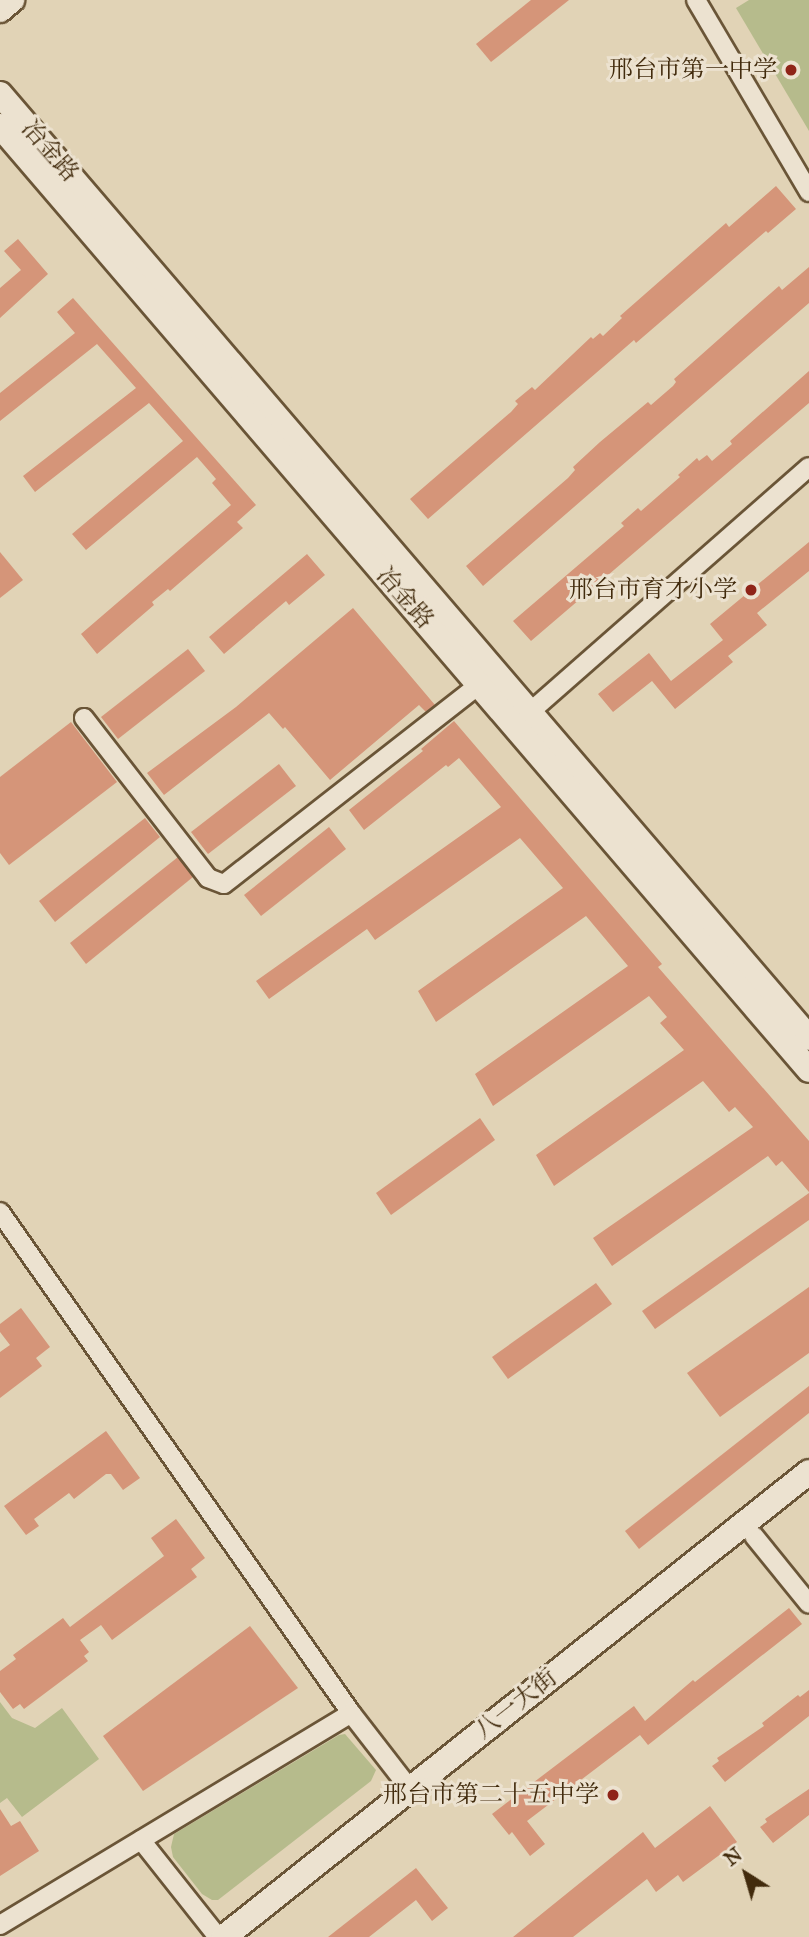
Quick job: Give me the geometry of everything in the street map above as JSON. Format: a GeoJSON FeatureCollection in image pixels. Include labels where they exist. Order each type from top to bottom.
{"type":"FeatureCollection","features":[{"type":"Feature","properties":{"kind":"street"},"geometry":{"type":"LineString","coordinates":[[0,10],[12,0]]}},
{"type":"Feature","properties":{"kind":"street"},"geometry":{"type":"LineString","coordinates":[[696,0],[809,192]]}},
{"type":"Feature","properties":{"kind":"street","name":"冶金路"},"geometry":{"type":"LineString","coordinates":[[0,94],[809,1038]]}},
{"type":"Feature","properties":{"kind":"street","name":"冶金路"},"geometry":{"type":"LineString","coordinates":[[0,126],[809,1070]]}},
{"type":"Feature","properties":{"kind":"street"},"geometry":{"type":"LineString","coordinates":[[530,712],[809,467]]}},
{"type":"Feature","properties":{"kind":"street"},"geometry":{"type":"LineString","coordinates":[[84,718],[208,878],[224,884],[480,685]]}},
{"type":"Feature","properties":{"kind":"street"},"geometry":{"type":"LineString","coordinates":[[0,1212],[351,1713],[410,1789]]}},
{"type":"Feature","properties":{"kind":"street","name":"八一大街"},"geometry":{"type":"LineString","coordinates":[[224,1937],[809,1472]]}},
{"type":"Feature","properties":{"kind":"street","name":"八一大街"},"geometry":{"type":"LineString","coordinates":[[248,1937],[809,1492]]}},
{"type":"Feature","properties":{"kind":"street"},"geometry":{"type":"LineString","coordinates":[[754,1536],[809,1604]]}},
{"type":"Feature","properties":{"kind":"street"},"geometry":{"type":"LineString","coordinates":[[0,1925],[351,1713]]}},
{"type":"Feature","properties":{"kind":"street"},"geometry":{"type":"LineString","coordinates":[[141,1840],[218,1937]]}},
{"type":"Feature","properties":{"kind":"green space","name":"邢台市第一中学"},"geometry":{"type":"Polygon","coordinates":[[[749,0],[809,0],[809,131],[736,8],[749,0]]]}},
{"type":"Feature","properties":{"kind":"green space"},"geometry":{"type":"Polygon","coordinates":[[[0,1702],[12,1718],[35,1728],[62,1708],[99,1759],[22,1817],[7,1798],[0,1803],[0,1702]]]}},
{"type":"Feature","properties":{"kind":"green space"},"geometry":{"type":"Polygon","coordinates":[[[345,1734],[376,1770],[371,1781],[218,1900],[212,1900],[202,1894],[173,1857],[171,1847],[174,1834],[339,1735],[345,1734]]]}},
{"type":"Feature","properties":{"kind":"building"},"geometry":{"type":"Polygon","coordinates":[[[531,0],[569,0],[491,62],[476,44],[531,0]]]}},
{"type":"Feature","properties":{"kind":"building"},"geometry":{"type":"Polygon","coordinates":[[[776,186],[796,209],[768,233],[766,231],[636,343],[634,340],[428,519],[410,499],[511,412],[518,404],[515,401],[532,387],[535,390],[591,337],[593,339],[600,333],[603,336],[622,318],[620,316],[726,223],[729,227],[776,186]]]}},
{"type":"Feature","properties":{"kind":"building"},"geometry":{"type":"Polygon","coordinates":[[[18,239],[48,274],[0,318],[0,288],[21,270],[4,251],[18,239]]]}},
{"type":"Feature","properties":{"kind":"building"},"geometry":{"type":"Polygon","coordinates":[[[809,267],[809,303],[483,586],[466,566],[568,478],[575,470],[573,467],[600,442],[648,402],[651,405],[673,386],[676,382],[674,379],[779,286],[782,290],[809,267]]]}},
{"type":"Feature","properties":{"kind":"building"},"geometry":{"type":"Polygon","coordinates":[[[73,298],[256,505],[237,522],[243,528],[170,591],[168,589],[152,602],[154,605],[97,654],[81,634],[231,505],[212,483],[216,479],[197,457],[86,550],[72,534],[183,441],[149,403],[35,492],[23,476],[136,388],[97,344],[0,421],[0,393],[75,333],[57,312],[73,298]]]}},
{"type":"Feature","properties":{"kind":"building"},"geometry":{"type":"Polygon","coordinates":[[[809,371],[809,403],[531,641],[513,621],[624,526],[621,523],[638,508],[641,511],[680,477],[678,475],[697,458],[699,461],[707,455],[712,461],[732,444],[730,441],[809,371]]]}},
{"type":"Feature","properties":{"kind":"building"},"geometry":{"type":"Polygon","coordinates":[[[809,542],[809,571],[757,613],[767,625],[728,656],[733,662],[675,709],[652,681],[613,712],[598,694],[649,653],[671,681],[723,640],[710,624],[809,542]]]}},
{"type":"Feature","properties":{"kind":"building"},"geometry":{"type":"Polygon","coordinates":[[[0,552],[23,580],[0,598],[0,552]]]}},
{"type":"Feature","properties":{"kind":"building"},"geometry":{"type":"Polygon","coordinates":[[[307,554],[325,575],[289,605],[286,601],[224,654],[209,637],[307,554]]]}},
{"type":"Feature","properties":{"kind":"building"},"geometry":{"type":"Polygon","coordinates":[[[353,608],[435,705],[426,712],[419,705],[330,780],[285,727],[283,729],[269,713],[164,795],[147,773],[236,707],[353,608]]]}},
{"type":"Feature","properties":{"kind":"building"},"geometry":{"type":"Polygon","coordinates":[[[188,649],[205,671],[118,739],[101,717],[188,649]]]}},
{"type":"Feature","properties":{"kind":"building"},"geometry":{"type":"Polygon","coordinates":[[[454,721],[662,964],[658,967],[809,1141],[809,1192],[782,1161],[776,1166],[768,1156],[612,1266],[593,1238],[753,1127],[735,1107],[729,1112],[703,1081],[554,1186],[536,1155],[684,1050],[660,1023],[667,1017],[649,996],[493,1106],[475,1074],[628,966],[586,916],[436,1022],[418,991],[563,888],[520,838],[375,940],[367,929],[269,999],[256,981],[501,807],[459,758],[448,767],[446,765],[364,830],[349,810],[423,751],[421,749],[454,721]]]}},
{"type":"Feature","properties":{"kind":"building"},"geometry":{"type":"Polygon","coordinates":[[[71,722],[117,782],[9,865],[0,853],[0,777],[71,722]]]}},
{"type":"Feature","properties":{"kind":"building"},"geometry":{"type":"Polygon","coordinates":[[[279,764],[296,786],[208,854],[191,832],[279,764]]]}},
{"type":"Feature","properties":{"kind":"building"},"geometry":{"type":"Polygon","coordinates":[[[145,818],[160,837],[55,922],[39,901],[145,818]]]}},
{"type":"Feature","properties":{"kind":"building"},"geometry":{"type":"Polygon","coordinates":[[[329,827],[346,849],[261,916],[244,895],[329,827]]]}},
{"type":"Feature","properties":{"kind":"building"},"geometry":{"type":"Polygon","coordinates":[[[178,857],[193,877],[86,964],[70,943],[178,857]]]}},
{"type":"Feature","properties":{"kind":"building"},"geometry":{"type":"Polygon","coordinates":[[[480,1118],[495,1140],[391,1215],[376,1193],[480,1118]]]}},
{"type":"Feature","properties":{"kind":"building"},"geometry":{"type":"Polygon","coordinates":[[[809,1193],[809,1220],[655,1329],[642,1311],[809,1193]]]}},
{"type":"Feature","properties":{"kind":"building"},"geometry":{"type":"Polygon","coordinates":[[[596,1283],[612,1304],[508,1379],[492,1357],[596,1283]]]}},
{"type":"Feature","properties":{"kind":"building"},"geometry":{"type":"Polygon","coordinates":[[[809,1287],[809,1353],[720,1417],[687,1373],[809,1287]]]}},
{"type":"Feature","properties":{"kind":"building"},"geometry":{"type":"Polygon","coordinates":[[[21,1308],[50,1347],[36,1358],[42,1366],[0,1398],[0,1352],[10,1345],[0,1332],[0,1324],[21,1308]]]}},
{"type":"Feature","properties":{"kind":"building"},"geometry":{"type":"Polygon","coordinates":[[[809,1386],[809,1413],[639,1549],[625,1531],[809,1386]]]}},
{"type":"Feature","properties":{"kind":"building"},"geometry":{"type":"Polygon","coordinates":[[[106,1431],[140,1478],[123,1490],[111,1474],[106,1474],[74,1499],[69,1493],[34,1519],[39,1526],[26,1535],[4,1506],[106,1431]]]}},
{"type":"Feature","properties":{"kind":"building"},"geometry":{"type":"Polygon","coordinates":[[[176,1519],[205,1558],[191,1569],[197,1577],[112,1640],[101,1625],[80,1640],[89,1652],[84,1656],[88,1661],[24,1709],[20,1704],[13,1709],[0,1692],[0,1671],[16,1659],[13,1655],[63,1618],[70,1627],[164,1556],[151,1538],[176,1519]]]}},
{"type":"Feature","properties":{"kind":"building"},"geometry":{"type":"Polygon","coordinates":[[[789,1608],[802,1624],[648,1745],[640,1735],[527,1821],[545,1844],[530,1856],[512,1832],[509,1835],[492,1814],[634,1706],[645,1721],[693,1680],[695,1682],[789,1608]]]}},
{"type":"Feature","properties":{"kind":"building"},"geometry":{"type":"Polygon","coordinates":[[[250,1626],[298,1688],[143,1791],[103,1736],[250,1626]]]}},
{"type":"Feature","properties":{"kind":"building"},"geometry":{"type":"Polygon","coordinates":[[[809,1690],[809,1716],[725,1782],[712,1766],[719,1761],[717,1758],[764,1726],[762,1723],[798,1695],[800,1697],[809,1690]]]}},
{"type":"Feature","properties":{"kind":"building"},"geometry":{"type":"Polygon","coordinates":[[[809,1789],[809,1815],[773,1843],[760,1827],[767,1822],[765,1819],[809,1789]]]}},
{"type":"Feature","properties":{"kind":"building"},"geometry":{"type":"Polygon","coordinates":[[[710,1806],[737,1842],[683,1882],[678,1875],[656,1892],[647,1879],[573,1937],[513,1937],[643,1832],[655,1848],[710,1806]]]}},
{"type":"Feature","properties":{"kind":"building"},"geometry":{"type":"Polygon","coordinates":[[[0,1809],[11,1826],[20,1821],[39,1851],[0,1876],[0,1809]]]}},
{"type":"Feature","properties":{"kind":"building"},"geometry":{"type":"Polygon","coordinates":[[[416,1868],[448,1908],[432,1921],[416,1900],[369,1937],[328,1937],[416,1868]]]}},
{"type":"Feature","properties":{"kind":"place","name":"邢台市第一中学"},"geometry":{"type":"Point","coordinates":[791,70]}},
{"type":"Feature","properties":{"kind":"place","name":"邢台市育才小学"},"geometry":{"type":"Point","coordinates":[751,590]}},
{"type":"Feature","properties":{"kind":"place","name":"邢台市第二十五中学"},"geometry":{"type":"Point","coordinates":[613,1795]}}]}
